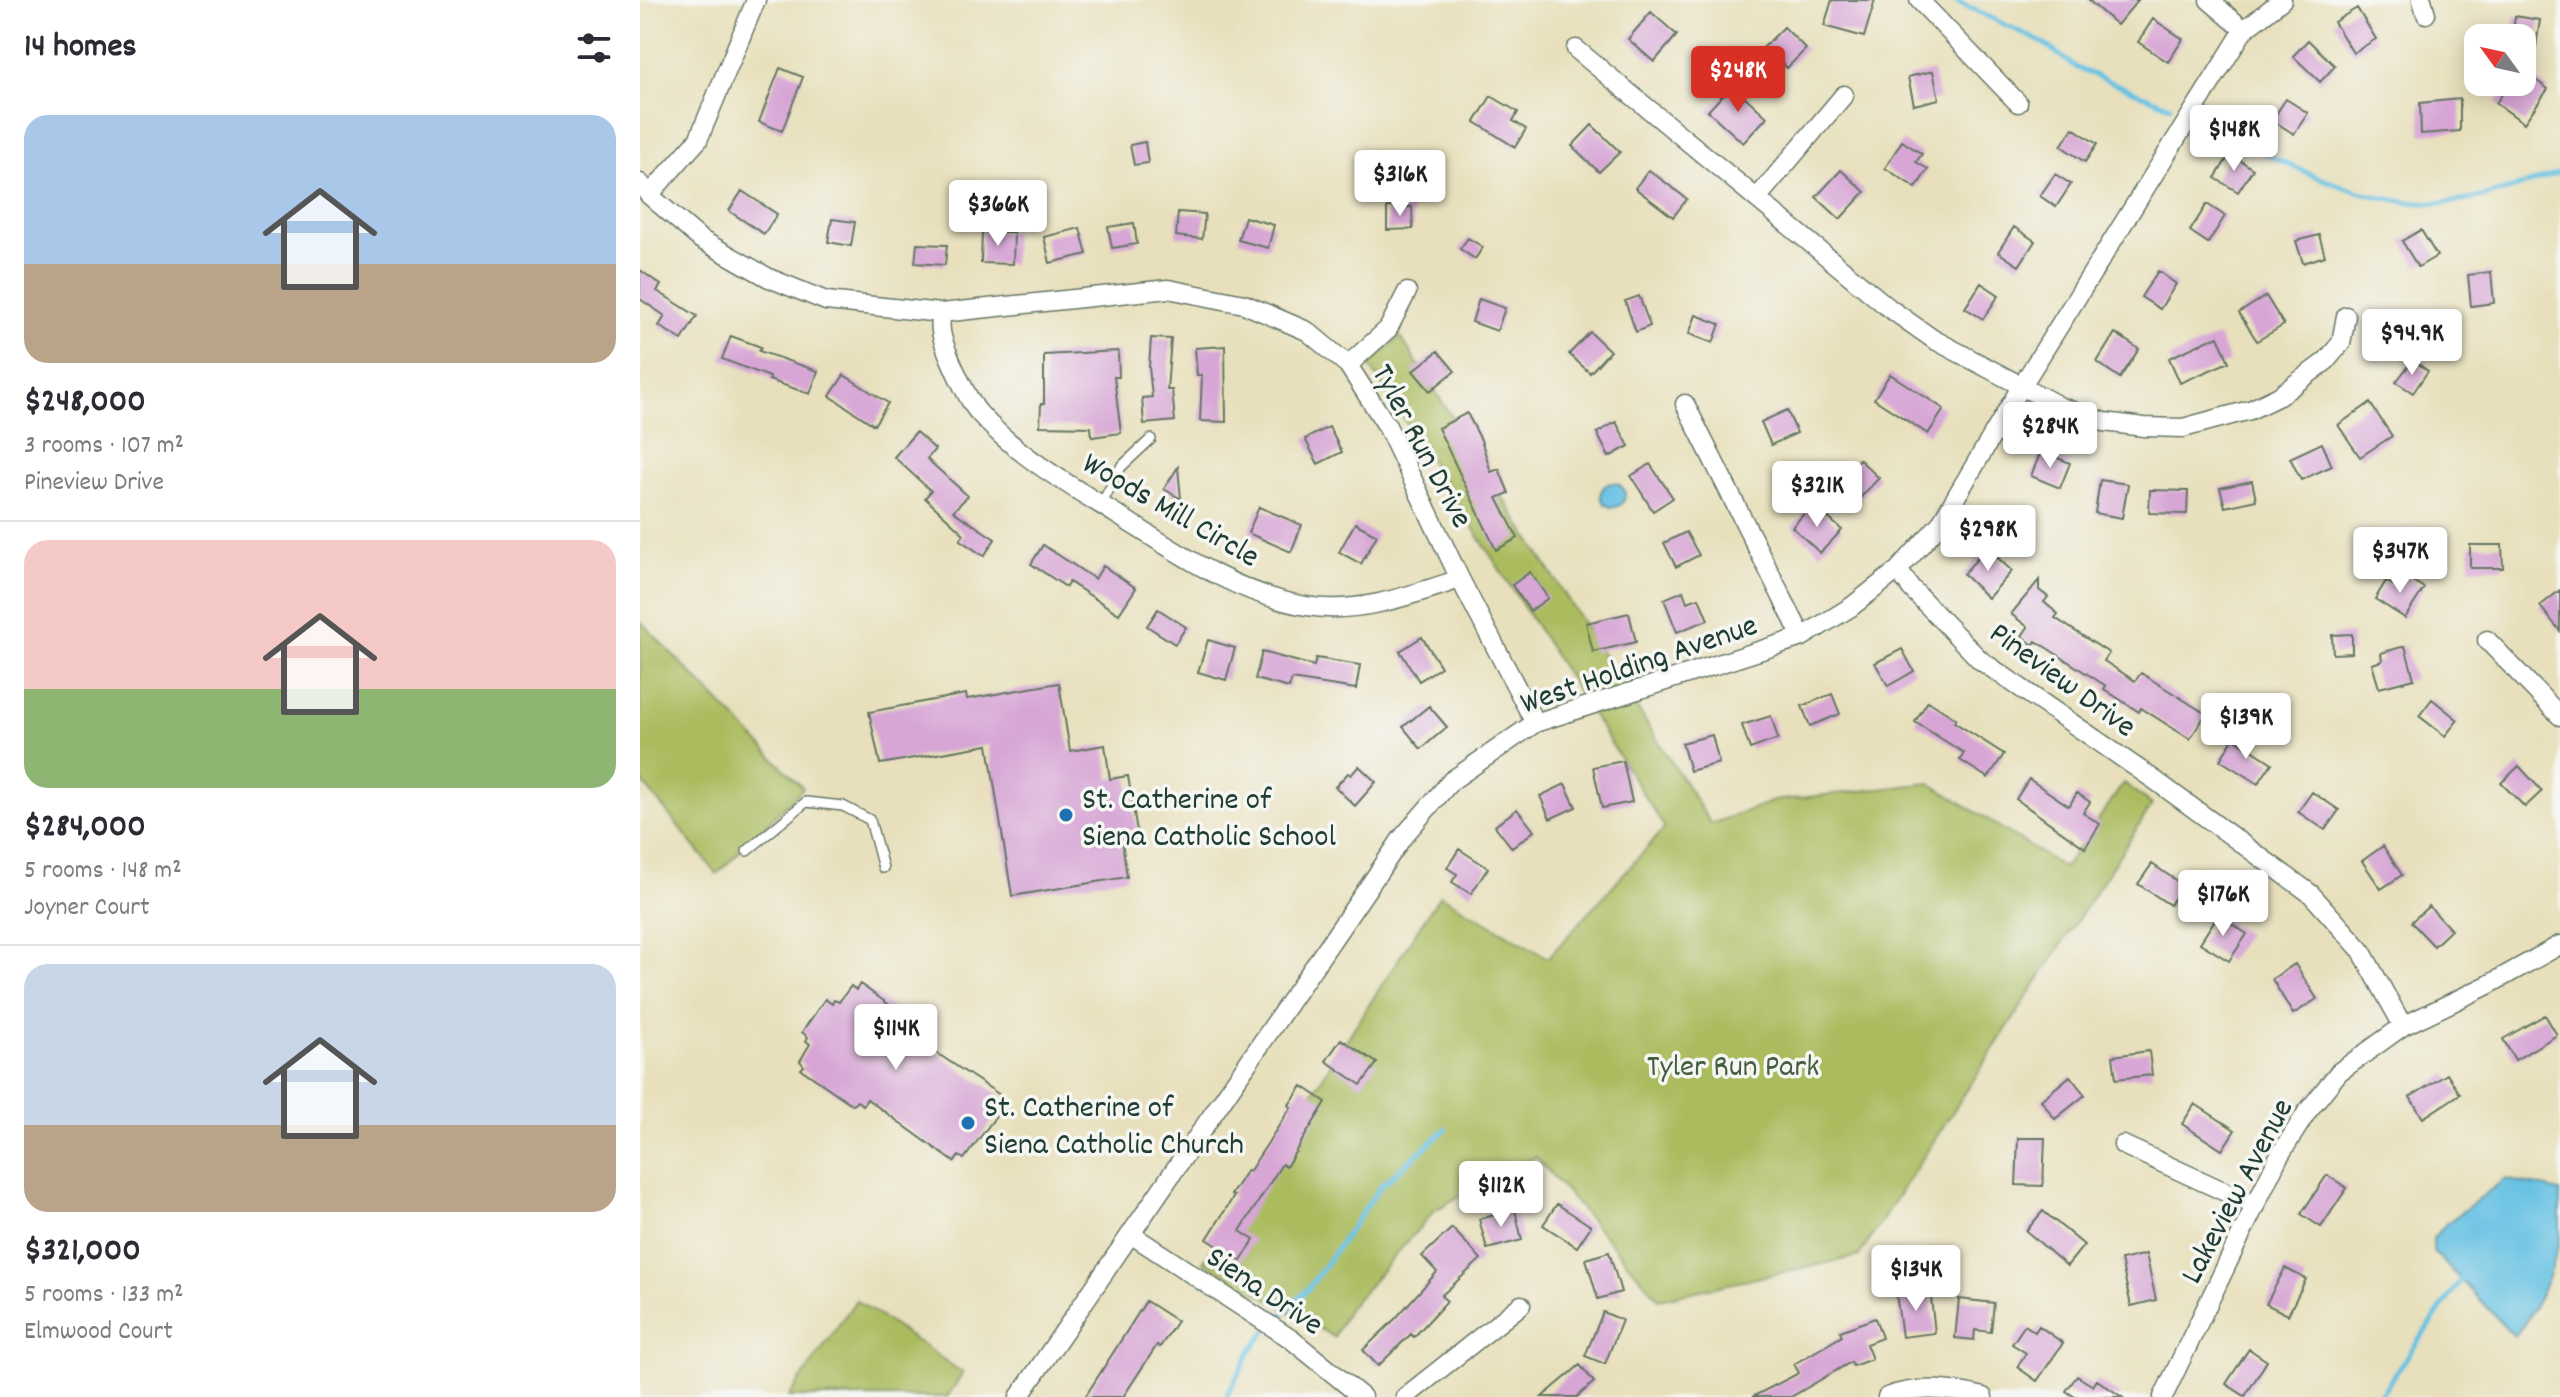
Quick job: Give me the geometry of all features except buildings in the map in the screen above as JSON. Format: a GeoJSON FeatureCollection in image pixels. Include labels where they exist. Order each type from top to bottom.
{"type":"FeatureCollection","features":[{"type":"Feature","properties":{"kind":"street"},"geometry":{"type":"LineString","coordinates":[[645,189],[698,140],[756,0]]}},
{"type":"Feature","properties":{"kind":"street"},"geometry":{"type":"LineString","coordinates":[[1919,0],[2018,103]]}},
{"type":"Feature","properties":{"kind":"street"},"geometry":{"type":"LineString","coordinates":[[2209,0],[2244,30]]}},
{"type":"Feature","properties":{"kind":"street","name":"West Holding Avenue"},"geometry":{"type":"LineString","coordinates":[[1019,1397],[1402,838],[1451,781],[1535,723],[1802,637],[1851,607],[1898,570],[1940,524],[2021,387],[2244,30],[2282,0]]}},
{"type":"Feature","properties":{"kind":"street"},"geometry":{"type":"LineString","coordinates":[[1576,49],[1889,308],[1933,339],[2021,387],[2061,407],[2104,422],[2183,428],[2250,410],[2279,396],[2326,361],[2341,343],[2346,316]]}},
{"type":"Feature","properties":{"kind":"street"},"geometry":{"type":"LineString","coordinates":[[1758,197],[1844,95]]}},
{"type":"Feature","properties":{"kind":"street","name":"Tyler Run Drive"},"geometry":{"type":"LineString","coordinates":[[645,189],[700,239],[769,278],[826,301],[941,313],[1168,289],[1244,304],[1307,331],[1348,365],[1387,426],[1460,579],[1535,723]]}},
{"type":"Feature","properties":{"kind":"street"},"geometry":{"type":"LineString","coordinates":[[1348,365],[1388,329],[1407,292]]}},
{"type":"Feature","properties":{"kind":"street","name":"Woods Mill Circle"},"geometry":{"type":"LineString","coordinates":[[941,313],[941,332],[976,411],[1016,449],[1222,578],[1265,595],[1307,606],[1352,609],[1460,579]]}},
{"type":"Feature","properties":{"kind":"street"},"geometry":{"type":"LineString","coordinates":[[1685,404],[1802,637]]}},
{"type":"Feature","properties":{"kind":"street","name":"Pineview Drive"},"geometry":{"type":"LineString","coordinates":[[1898,570],[1911,588],[1980,660],[2311,894],[2361,950],[2403,1026]]}},
{"type":"Feature","properties":{"kind":"street"},"geometry":{"type":"LineString","coordinates":[[2487,640],[2560,716]]}},
{"type":"Feature","properties":{"kind":"street","name":"Lakeview Avenue"},"geometry":{"type":"LineString","coordinates":[[2163,1397],[2278,1158],[2307,1112],[2339,1072],[2403,1026],[2488,985],[2560,945]]}},
{"type":"Feature","properties":{"kind":"street"},"geometry":{"type":"LineString","coordinates":[[2123,1145],[2256,1206]]}},
{"type":"Feature","properties":{"kind":"street","name":"Siena Drive"},"geometry":{"type":"LineString","coordinates":[[1132,1235],[1291,1339],[1362,1397]]}},
{"type":"Feature","properties":{"kind":"street"},"geometry":{"type":"LineString","coordinates":[[1405,1397],[1521,1305]]}},
{"type":"Feature","properties":{"kind":"street"},"geometry":{"type":"LineString","coordinates":[[1887,1397],[1904,1391],[1955,1390],[1983,1397]]}},
{"type":"Feature","properties":{"kind":"lane"},"geometry":{"type":"LineString","coordinates":[[1101,505],[1121,467],[1151,439]]}},
{"type":"Feature","properties":{"kind":"lane"},"geometry":{"type":"LineString","coordinates":[[747,851],[806,802],[843,806],[870,820],[883,868]]}},
{"type":"Feature","properties":{"kind":"green space","name":"Tyler Run Park"},"geometry":{"type":"Polygon","coordinates":[[[1400,336],[1711,824],[1774,801],[1930,783],[2064,868],[2124,783],[2152,805],[1859,1256],[1659,1299],[1536,1157],[1434,1211],[1348,1309],[1334,1337],[1203,1262],[1440,895],[1548,958],[1665,828],[1369,365],[1400,336]]]}},
{"type":"Feature","properties":{"kind":"green space"},"geometry":{"type":"Polygon","coordinates":[[[640,621],[803,788],[717,874],[640,779],[640,621]]]}},
{"type":"Feature","properties":{"kind":"green space"},"geometry":{"type":"Polygon","coordinates":[[[856,1300],[963,1373],[947,1397],[789,1397],[856,1300]]]}},
{"type":"Feature","properties":{"kind":"water"},"geometry":{"type":"Polygon","coordinates":[[[1613,483],[1624,490],[1625,495],[1618,506],[1613,507],[1602,500],[1601,495],[1608,484],[1613,483]]]}},
{"type":"Feature","properties":{"kind":"water"},"geometry":{"type":"Polygon","coordinates":[[[2505,1179],[2560,1191],[2560,1236],[2554,1262],[2537,1302],[2514,1336],[2433,1251],[2433,1238],[2446,1224],[2505,1179]]]}},
{"type":"Feature","properties":{"kind":"waterway"},"geometry":{"type":"LineString","coordinates":[[1954,0],[2043,43],[2077,68],[2170,106]]}},
{"type":"Feature","properties":{"kind":"waterway"},"geometry":{"type":"LineString","coordinates":[[2219,129],[2302,171],[2363,193],[2394,200],[2425,203],[2467,200],[2560,172]]}},
{"type":"Feature","properties":{"kind":"waterway"},"geometry":{"type":"LineString","coordinates":[[1275,1322],[1308,1289],[1380,1187],[1446,1129]]}},
{"type":"Feature","properties":{"kind":"waterway"},"geometry":{"type":"LineString","coordinates":[[2379,1397],[2463,1277]]}},
{"type":"Feature","properties":{"kind":"waterway"},"geometry":{"type":"LineString","coordinates":[[1226,1397],[1252,1349],[1268,1329]]}},
{"type":"Feature","properties":{"kind":"place","name":"St. Catherine of Siena Catholic School"},"geometry":{"type":"Point","coordinates":[1066,815]}},
{"type":"Feature","properties":{"kind":"place","name":"St. Catherine of Siena Catholic Church"},"geometry":{"type":"Point","coordinates":[968,1123]}}]}
